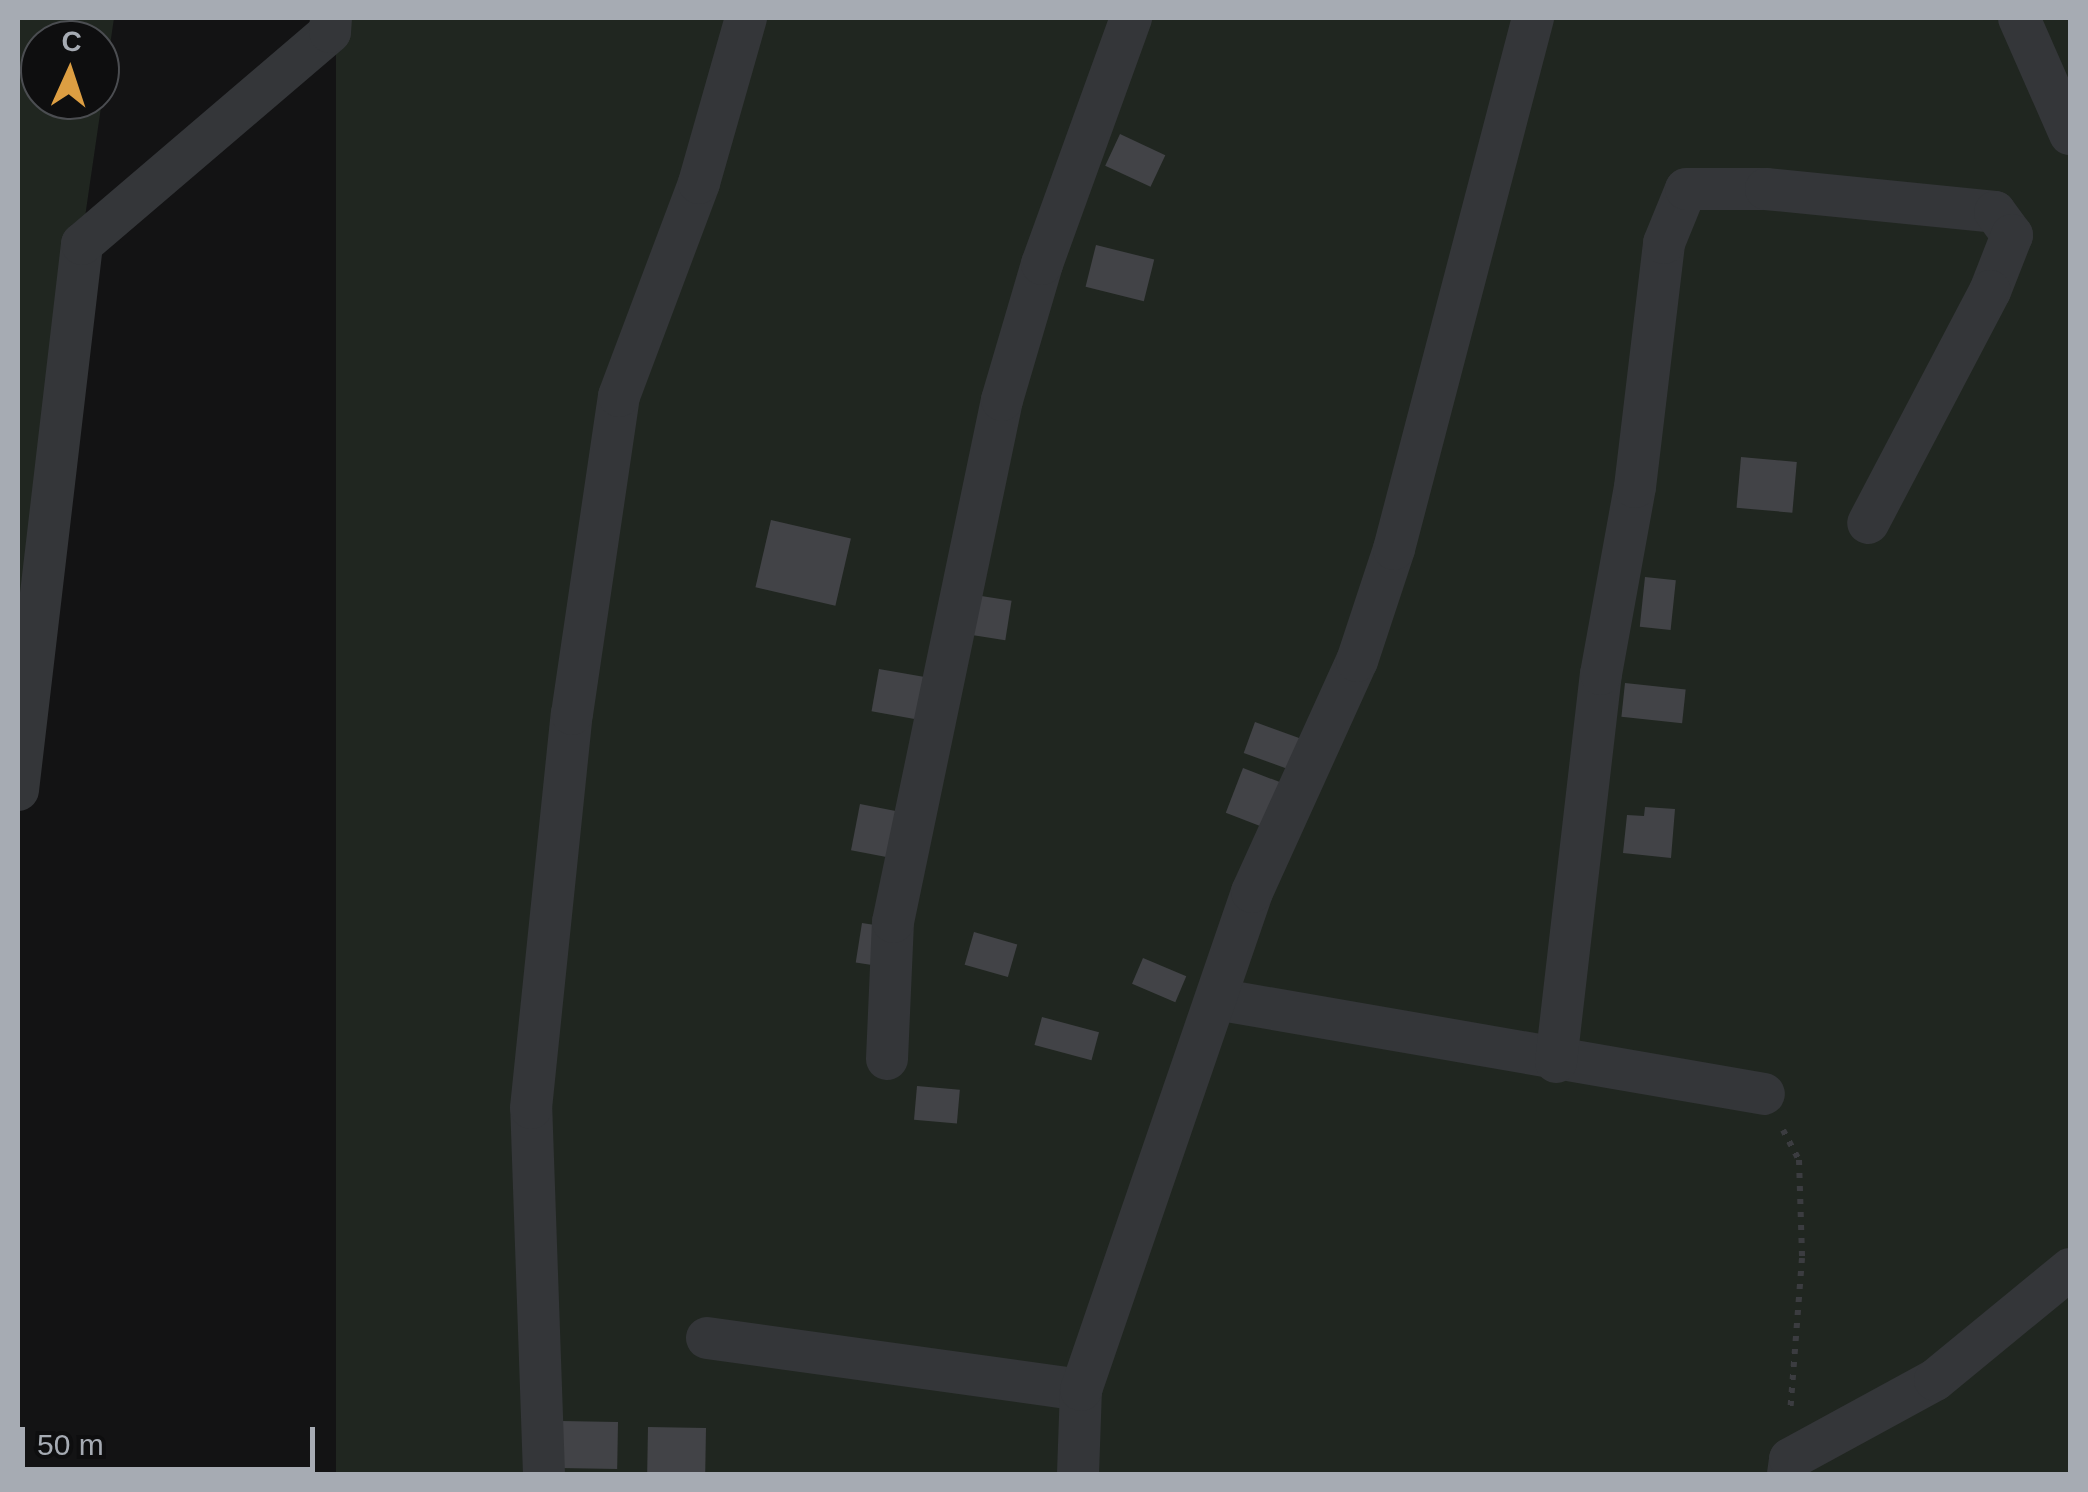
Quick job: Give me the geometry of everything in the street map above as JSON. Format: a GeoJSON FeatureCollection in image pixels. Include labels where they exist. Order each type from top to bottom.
{"type":"FeatureCollection","features":[{"type":"Feature","properties":{"kind":"lane"},"geometry":{"type":"LineString","coordinates":[[18,790],[82,244],[330,32],[331,18]]}},
{"type":"Feature","properties":{"kind":"lane"},"geometry":{"type":"LineString","coordinates":[[544,1474],[531,1108],[572,714],[619,396],[699,183],[746,18]]}},
{"type":"Feature","properties":{"kind":"lane"},"geometry":{"type":"LineString","coordinates":[[888,1058],[893,922],[1002,400],[1042,264],[1131,18]]}},
{"type":"Feature","properties":{"kind":"lane"},"geometry":{"type":"LineString","coordinates":[[1078,1474],[1081,1390],[1252,892],[1357,661],[1394,549],[1534,18]]}},
{"type":"Feature","properties":{"kind":"lane"},"geometry":{"type":"LineString","coordinates":[[2019,18],[2070,134]]}},
{"type":"Feature","properties":{"kind":"lane"},"geometry":{"type":"LineString","coordinates":[[1556,1062],[1601,674],[1635,487],[1664,243],[1686,189],[1766,188],[1994,212],[2012,235],[1990,291],[1868,523]]}},
{"type":"Feature","properties":{"kind":"lane"},"geometry":{"type":"LineString","coordinates":[[1216,999],[1556,1062],[1764,1094]]}},
{"type":"Feature","properties":{"kind":"lane"},"geometry":{"type":"LineString","coordinates":[[1789,1467],[1935,1380],[2070,1269]]}},
{"type":"Feature","properties":{"kind":"lane"},"geometry":{"type":"LineString","coordinates":[[707,1338],[1081,1390]]}},
{"type":"Feature","properties":{"kind":"path"},"geometry":{"type":"LineString","coordinates":[[1764,1094],[1799,1160],[1802,1258],[1789,1467]]}},
{"type":"Feature","properties":{"kind":"shaded area"},"geometry":{"type":"Polygon","coordinates":[[[18,18],[114,18],[20,20],[20,120],[99,120],[18,677],[18,18]]]}},
{"type":"Feature","properties":{"kind":"shaded area"},"geometry":{"type":"Polygon","coordinates":[[[336,18],[2070,18],[2070,1474],[336,1474],[336,18]]]}},
{"type":"Feature","properties":{"kind":"building"},"geometry":{"type":"Polygon","coordinates":[[[1120,134],[1165,155],[1151,187],[1105,166],[1120,134]]]}},
{"type":"Feature","properties":{"kind":"building"},"geometry":{"type":"Polygon","coordinates":[[[1096,245],[1154,260],[1144,301],[1086,287],[1096,245]]]}},
{"type":"Feature","properties":{"kind":"building"},"geometry":{"type":"Polygon","coordinates":[[[1741,457],[1797,462],[1792,513],[1737,508],[1741,457]]]}},
{"type":"Feature","properties":{"kind":"building"},"geometry":{"type":"Polygon","coordinates":[[[771,520],[851,538],[835,606],[755,587],[771,520]]]}},
{"type":"Feature","properties":{"kind":"building"},"geometry":{"type":"Polygon","coordinates":[[[1645,577],[1676,580],[1671,630],[1640,627],[1645,577]]]}},
{"type":"Feature","properties":{"kind":"building"},"geometry":{"type":"Polygon","coordinates":[[[975,595],[1012,601],[1005,640],[969,635],[975,595]]]}},
{"type":"Feature","properties":{"kind":"building"},"geometry":{"type":"Polygon","coordinates":[[[879,669],[923,677],[916,719],[872,711],[879,669]]]}},
{"type":"Feature","properties":{"kind":"building"},"geometry":{"type":"Polygon","coordinates":[[[1625,683],[1686,689],[1682,723],[1621,717],[1625,683]]]}},
{"type":"Feature","properties":{"kind":"building"},"geometry":{"type":"Polygon","coordinates":[[[1255,722],[1304,740],[1293,771],[1244,753],[1255,722]]]}},
{"type":"Feature","properties":{"kind":"building"},"geometry":{"type":"Polygon","coordinates":[[[1243,768],[1287,785],[1270,830],[1226,813],[1243,768]]]}},
{"type":"Feature","properties":{"kind":"building"},"geometry":{"type":"Polygon","coordinates":[[[860,804],[903,812],[894,859],[851,850],[860,804]]]}},
{"type":"Feature","properties":{"kind":"building"},"geometry":{"type":"Polygon","coordinates":[[[1645,807],[1675,809],[1671,858],[1623,853],[1627,815],[1644,816],[1645,807]]]}},
{"type":"Feature","properties":{"kind":"building"},"geometry":{"type":"Polygon","coordinates":[[[862,923],[888,927],[881,967],[856,963],[862,923]]]}},
{"type":"Feature","properties":{"kind":"building"},"geometry":{"type":"Polygon","coordinates":[[[974,932],[1017,944],[1008,977],[965,965],[974,932]]]}},
{"type":"Feature","properties":{"kind":"building"},"geometry":{"type":"Polygon","coordinates":[[[1143,958],[1186,976],[1175,1002],[1132,984],[1143,958]]]}},
{"type":"Feature","properties":{"kind":"building"},"geometry":{"type":"Polygon","coordinates":[[[1042,1017],[1099,1032],[1091,1060],[1034,1045],[1042,1017]]]}},
{"type":"Feature","properties":{"kind":"building"},"geometry":{"type":"Polygon","coordinates":[[[917,1086],[960,1090],[957,1124],[914,1120],[917,1086]]]}},
{"type":"Feature","properties":{"kind":"building"},"geometry":{"type":"Polygon","coordinates":[[[561,1421],[618,1422],[617,1469],[560,1468],[561,1421]]]}},
{"type":"Feature","properties":{"kind":"building"},"geometry":{"type":"Polygon","coordinates":[[[648,1427],[706,1428],[705,1474],[647,1474],[648,1427]]]}}]}
